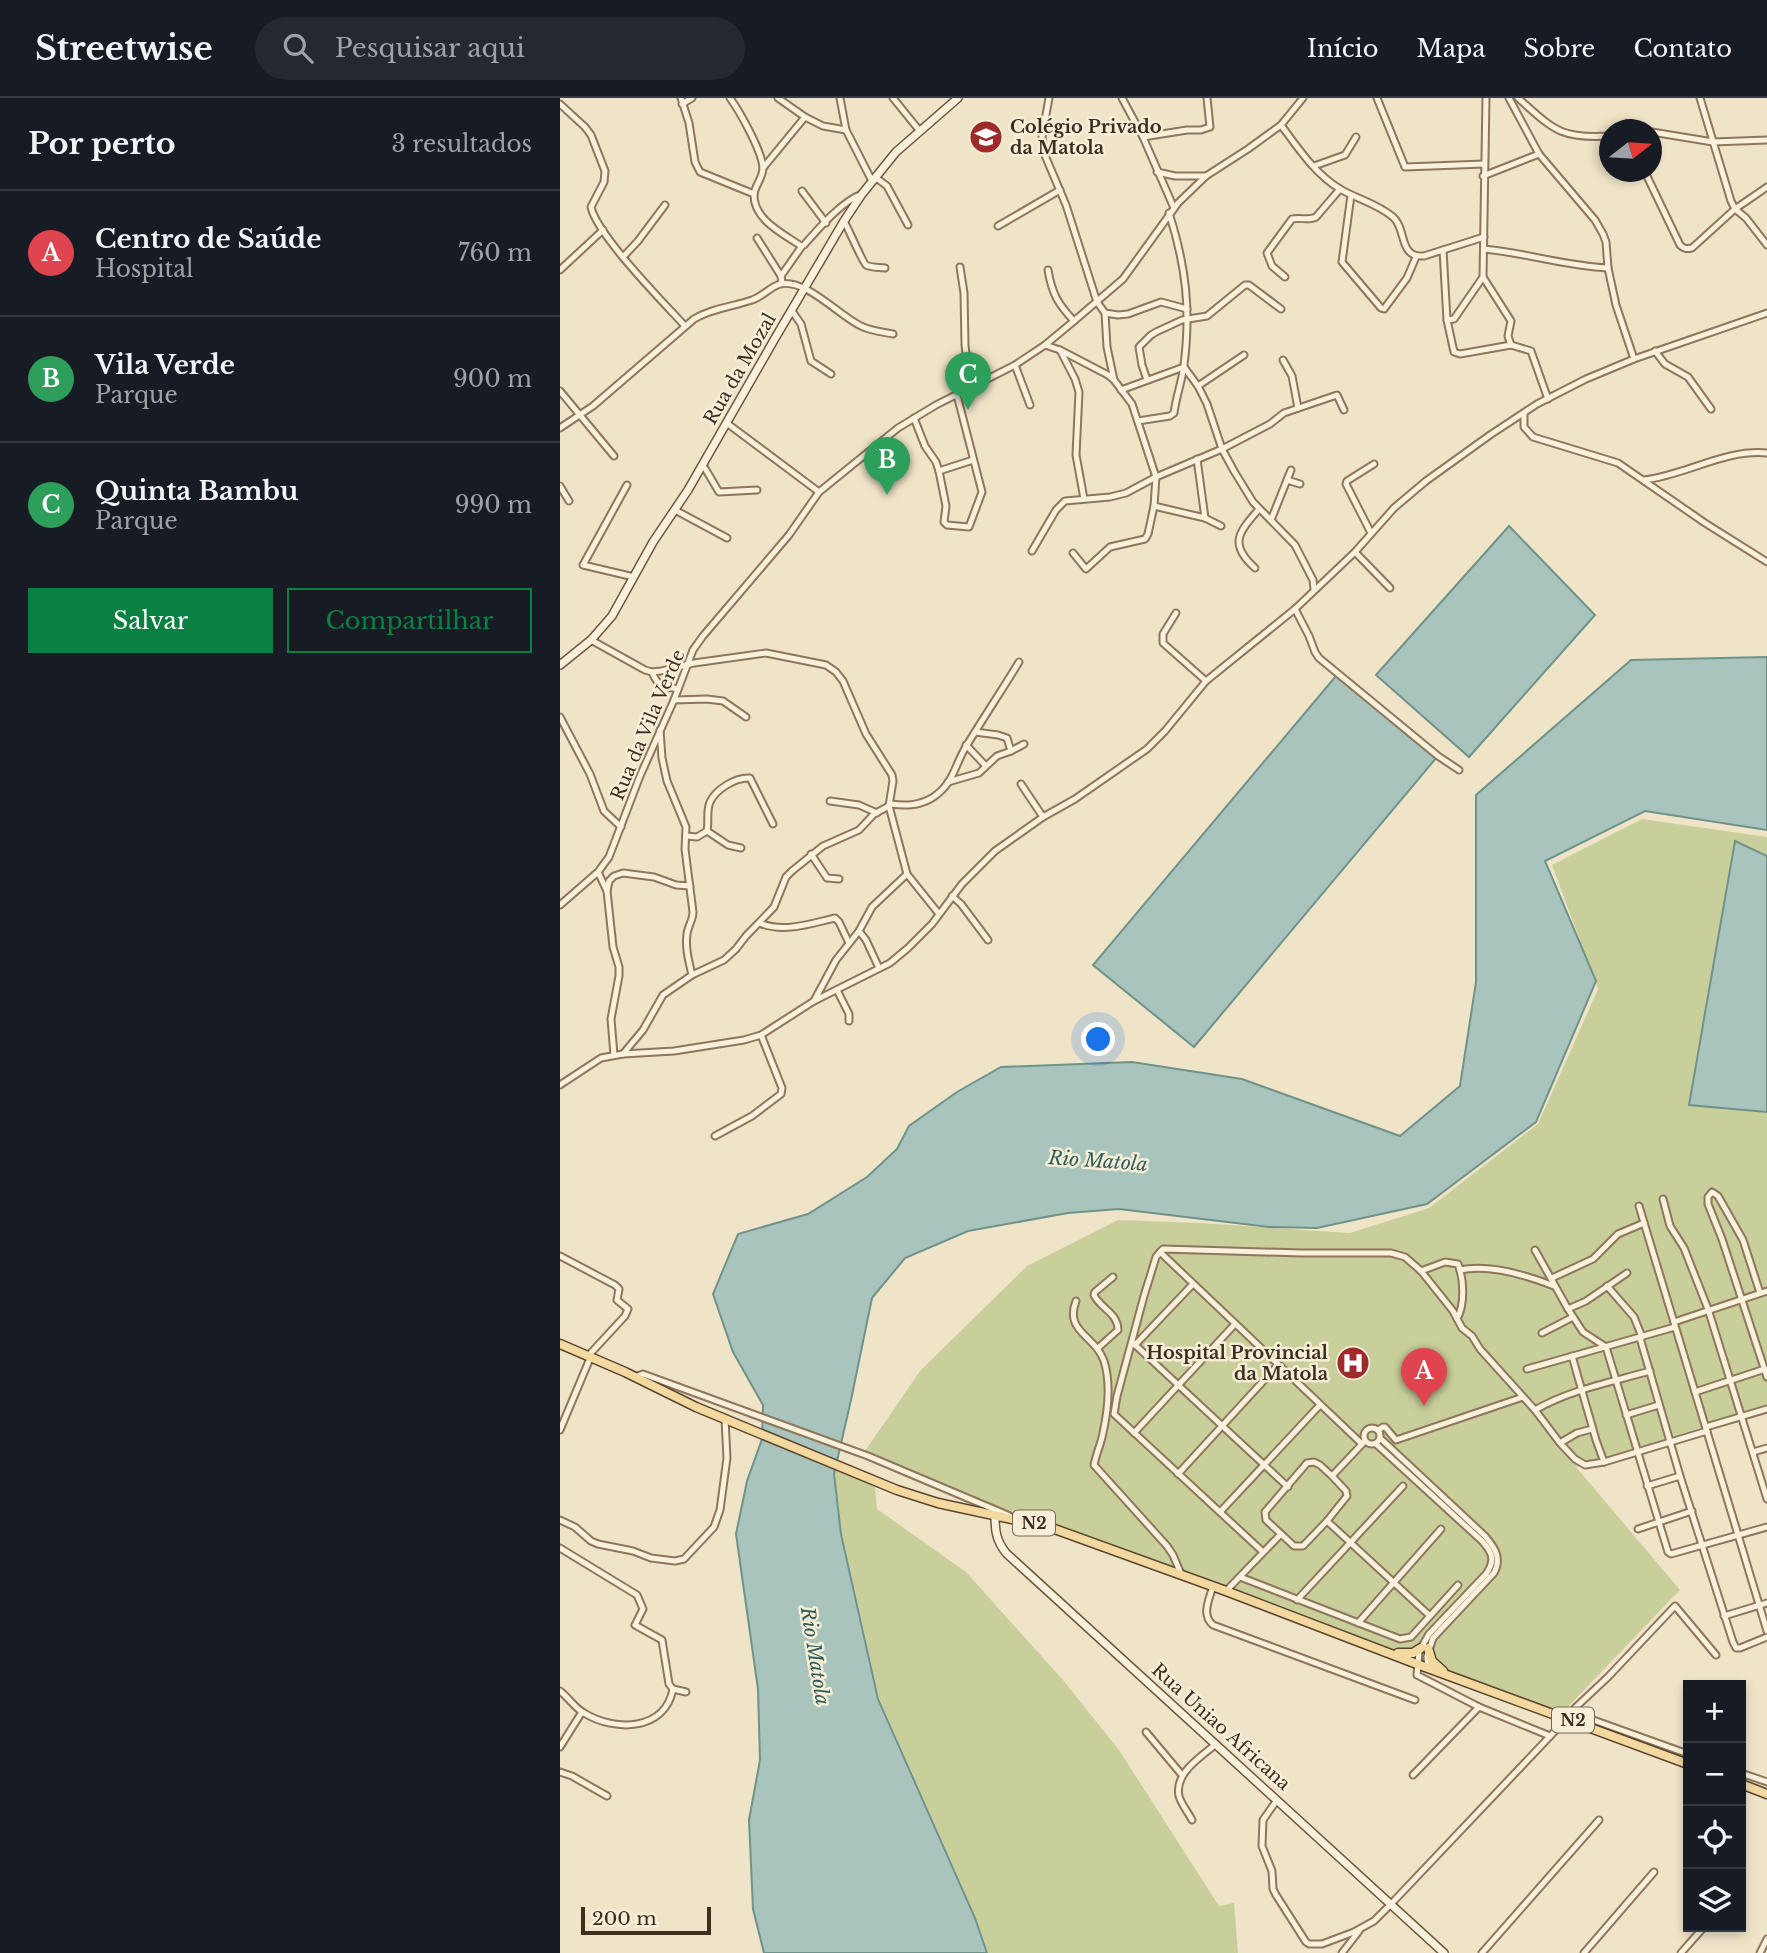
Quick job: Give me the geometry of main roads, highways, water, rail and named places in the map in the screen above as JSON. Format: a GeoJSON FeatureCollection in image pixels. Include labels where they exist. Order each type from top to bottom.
{"type":"FeatureCollection","features":[{"type":"Feature","properties":{"kind":"main road","name":"Rua da Mozal"},"geometry":{"type":"LineString","coordinates":[[560,664],[591,640],[612,616],[653,542],[728,424],[862,194],[896,152],[958,98]]}},
{"type":"Feature","properties":{"kind":"main road","name":"N2"},"geometry":{"type":"LineString","coordinates":[[560,1344],[675,1398],[844,1469],[927,1500],[1049,1527],[1417,1664],[1566,1715],[1683,1762]]}},
{"type":"Feature","properties":{"kind":"main road","name":"Rua Uniao Africana"},"geometry":{"type":"LineString","coordinates":[[995,1514],[995,1535],[1006,1553],[1444,1953]]}},
{"type":"Feature","properties":{"kind":"main road"},"geometry":{"type":"LineString","coordinates":[[1388,1653],[1413,1653],[1425,1648],[1432,1661],[1448,1675]]}},
{"type":"Feature","properties":{"kind":"main road"},"geometry":{"type":"LineString","coordinates":[[1746,1786],[1767,1794]]}},
{"type":"Feature","properties":{"kind":"water"},"geometry":{"type":"Polygon","coordinates":[[[1509,526],[1595,615],[1469,757],[1376,675],[1509,526]]]}},
{"type":"Feature","properties":{"kind":"water","name":"Rio Matola"},"geometry":{"type":"Polygon","coordinates":[[[1767,657],[1767,830],[1645,811],[1545,861],[1596,981],[1536,1122],[1427,1204],[1317,1228],[1269,1227],[1119,1209],[1068,1213],[968,1231],[905,1258],[872,1298],[834,1474],[841,1534],[878,1699],[975,1918],[987,1953],[764,1953],[753,1909],[749,1820],[760,1760],[758,1689],[736,1534],[747,1481],[762,1439],[763,1405],[733,1352],[713,1294],[738,1234],[808,1214],[867,1177],[897,1149],[909,1126],[957,1092],[1001,1067],[1132,1062],[1242,1079],[1400,1136],[1460,1086],[1476,982],[1476,795],[1631,660],[1767,657]]]}},
{"type":"Feature","properties":{"kind":"water"},"geometry":{"type":"Polygon","coordinates":[[[1336,676],[1437,757],[1194,1047],[1093,965],[1336,676]]]}},
{"type":"Feature","properties":{"kind":"water"},"geometry":{"type":"Polygon","coordinates":[[[1735,841],[1767,856],[1767,1112],[1689,1105],[1735,841]]]}},
{"type":"Feature","properties":{"kind":"place","name":"Colégio Privado da Matola"},"geometry":{"type":"Point","coordinates":[986,137]}},
{"type":"Feature","properties":{"kind":"place","name":"Quinta Bambu"},"geometry":{"type":"Point","coordinates":[968,410]}},
{"type":"Feature","properties":{"kind":"place","name":"Vila Verde"},"geometry":{"type":"Point","coordinates":[887,495]}},
{"type":"Feature","properties":{"kind":"place","name":"Hospital Provincial da Matola"},"geometry":{"type":"Point","coordinates":[1353,1363]}},
{"type":"Feature","properties":{"kind":"place","name":"Centro de Saúde"},"geometry":{"type":"Point","coordinates":[1424,1406]}}]}
